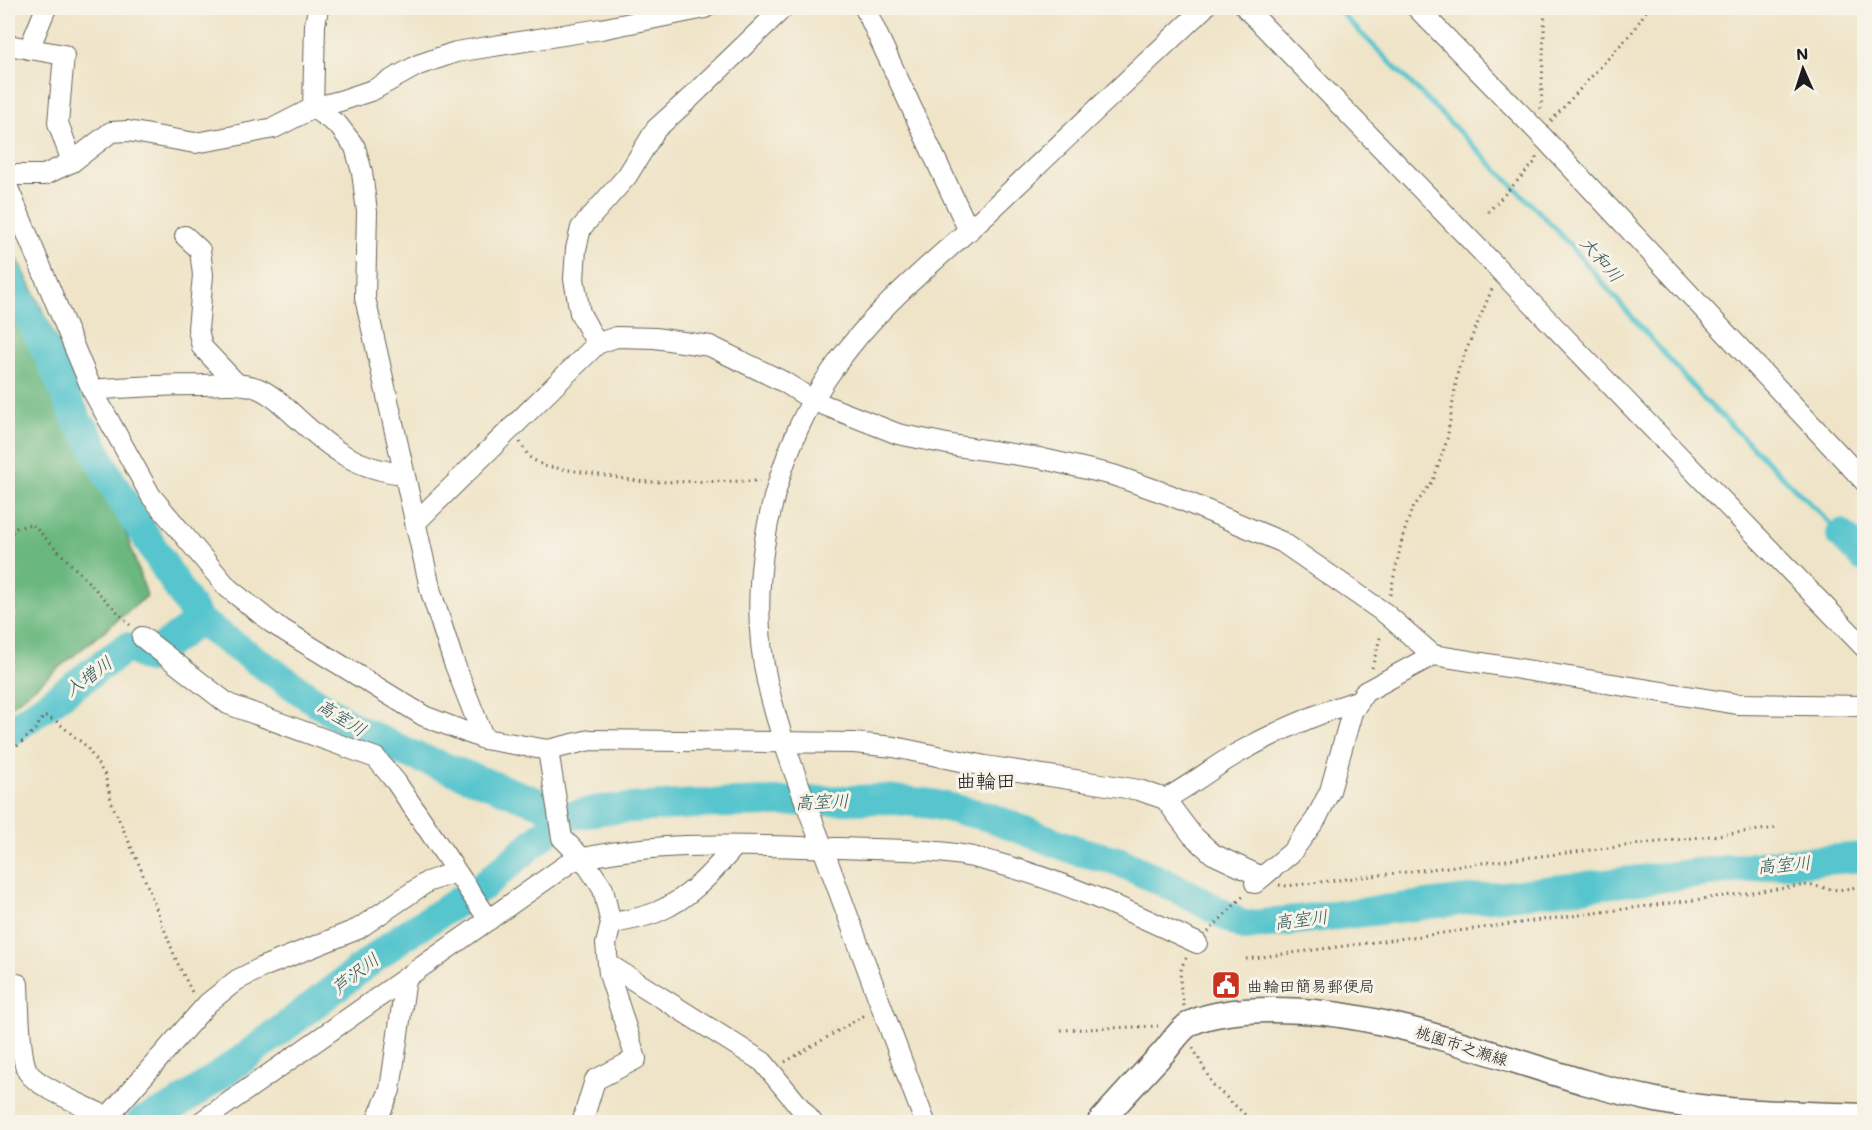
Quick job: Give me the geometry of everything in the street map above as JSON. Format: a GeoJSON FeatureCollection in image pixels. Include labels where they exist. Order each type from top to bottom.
{"type":"FeatureCollection","features":[{"type":"Feature","properties":{"kind":"main road","name":"桃園市之瀬線"},"geometry":{"type":"LineString","coordinates":[[1100,1122],[1189,1024],[1224,1013],[1266,1010],[1311,1011],[1350,1016],[1414,1029],[1512,1061],[1657,1100],[1720,1110],[1864,1116]]}},
{"type":"Feature","properties":{"kind":"street"},"geometry":{"type":"LineString","coordinates":[[29,49],[46,8]]}},
{"type":"Feature","properties":{"kind":"street"},"geometry":{"type":"LineString","coordinates":[[313,108],[315,25],[318,8]]}},
{"type":"Feature","properties":{"kind":"street"},"geometry":{"type":"LineString","coordinates":[[8,175],[44,175],[72,162],[111,132],[128,130],[195,142],[274,128],[313,108],[373,90],[418,65],[456,52],[602,29],[705,8]]}},
{"type":"Feature","properties":{"kind":"street"},"geometry":{"type":"LineString","coordinates":[[597,344],[580,313],[574,279],[576,249],[581,228],[627,176],[656,129],[783,8]]}},
{"type":"Feature","properties":{"kind":"street"},"geometry":{"type":"LineString","coordinates":[[865,8],[969,231]]}},
{"type":"Feature","properties":{"kind":"street"},"geometry":{"type":"LineString","coordinates":[[925,1122],[787,751],[767,680],[760,616],[760,579],[765,537],[785,462],[800,425],[837,362],[885,306],[969,231],[1204,8]]}},
{"type":"Feature","properties":{"kind":"street"},"geometry":{"type":"LineString","coordinates":[[1246,8],[1864,647]]}},
{"type":"Feature","properties":{"kind":"street"},"geometry":{"type":"LineString","coordinates":[[1417,8],[1540,134],[1864,481]]}},
{"type":"Feature","properties":{"kind":"street"},"geometry":{"type":"LineString","coordinates":[[8,45],[64,55],[58,123],[72,162]]}},
{"type":"Feature","properties":{"kind":"street"},"geometry":{"type":"LineString","coordinates":[[313,108],[338,125],[355,147],[362,172],[367,212],[365,298],[431,592],[453,660],[484,739]]}},
{"type":"Feature","properties":{"kind":"street"},"geometry":{"type":"LineString","coordinates":[[8,188],[92,390],[151,496],[228,588],[272,623],[424,716],[484,739],[549,759],[590,740],[787,751],[854,743],[894,747],[985,766],[1139,790],[1165,799],[1192,835],[1213,854],[1258,881],[1291,853],[1316,819],[1330,791],[1352,712],[1363,696]]}},
{"type":"Feature","properties":{"kind":"street"},"geometry":{"type":"LineString","coordinates":[[185,236],[200,250],[203,274],[198,329],[202,347],[237,384]]}},
{"type":"Feature","properties":{"kind":"street"},"geometry":{"type":"LineString","coordinates":[[415,523],[597,344],[616,337],[655,338],[710,346],[784,382],[814,401],[897,434],[957,446],[1039,458],[1113,475],[1170,495],[1282,542],[1386,614],[1433,656],[1737,704],[1864,706]]}},
{"type":"Feature","properties":{"kind":"street"},"geometry":{"type":"LineString","coordinates":[[92,390],[146,385],[237,384],[257,388],[275,398],[329,447],[357,463],[385,472],[404,474]]}},
{"type":"Feature","properties":{"kind":"street"},"geometry":{"type":"LineString","coordinates":[[142,637],[171,662],[228,704],[376,758],[396,782],[486,916]]}},
{"type":"Feature","properties":{"kind":"street"},"geometry":{"type":"LineString","coordinates":[[1165,799],[1188,787],[1236,755],[1326,710],[1363,696],[1433,656]]}},
{"type":"Feature","properties":{"kind":"street"},"geometry":{"type":"LineString","coordinates":[[549,759],[562,838],[583,859],[603,889],[611,924],[606,944],[609,974],[636,1059],[595,1080],[584,1116],[585,1122]]}},
{"type":"Feature","properties":{"kind":"street"},"geometry":{"type":"LineString","coordinates":[[201,1122],[406,978],[486,916],[572,861],[603,853],[668,845],[822,844],[918,851],[983,859],[1107,901],[1201,939]]}},
{"type":"Feature","properties":{"kind":"street"},"geometry":{"type":"LineString","coordinates":[[611,924],[655,913],[679,901],[707,879],[735,846]]}},
{"type":"Feature","properties":{"kind":"street"},"geometry":{"type":"LineString","coordinates":[[18,984],[23,1053],[27,1071],[36,1082],[109,1119],[202,1010],[237,980],[265,966],[358,929],[427,882],[458,876]]}},
{"type":"Feature","properties":{"kind":"street"},"geometry":{"type":"LineString","coordinates":[[608,964],[764,1062],[812,1122]]}},
{"type":"Feature","properties":{"kind":"street"},"geometry":{"type":"LineString","coordinates":[[376,1122],[390,1090],[406,978]]}},
{"type":"Feature","properties":{"kind":"path"},"geometry":{"type":"LineString","coordinates":[[1540,134],[1545,8]]}},
{"type":"Feature","properties":{"kind":"path"},"geometry":{"type":"LineString","coordinates":[[1540,134],[1634,30],[1648,8]]}},
{"type":"Feature","properties":{"kind":"path"},"geometry":{"type":"LineString","coordinates":[[1488,212],[1536,160]]}},
{"type":"Feature","properties":{"kind":"path"},"geometry":{"type":"LineString","coordinates":[[1363,696],[1386,614],[1408,519],[1412,509],[1432,481],[1447,441],[1458,370],[1500,271]]}},
{"type":"Feature","properties":{"kind":"path"},"geometry":{"type":"LineString","coordinates":[[512,428],[529,457],[544,466],[644,482],[780,481]]}},
{"type":"Feature","properties":{"kind":"path"},"geometry":{"type":"LineString","coordinates":[[8,537],[16,528],[32,524],[142,637]]}},
{"type":"Feature","properties":{"kind":"path"},"geometry":{"type":"LineString","coordinates":[[8,754],[34,731],[44,716],[56,721],[86,746],[105,776],[112,804],[140,867],[177,962],[202,1010]]}},
{"type":"Feature","properties":{"kind":"path"},"geometry":{"type":"LineString","coordinates":[[1201,939],[1258,881],[1287,886],[1777,828]]}},
{"type":"Feature","properties":{"kind":"path"},"geometry":{"type":"LineString","coordinates":[[1246,959],[1807,885],[1838,890],[1864,886]]}},
{"type":"Feature","properties":{"kind":"path"},"geometry":{"type":"LineString","coordinates":[[770,1070],[881,1006]]}},
{"type":"Feature","properties":{"kind":"path"},"geometry":{"type":"LineString","coordinates":[[1061,1030],[1160,1026]]}},
{"type":"Feature","properties":{"kind":"green space"},"geometry":{"type":"Polygon","coordinates":[[[8,239],[72,371],[147,596],[8,709],[8,623],[16,617],[8,556],[8,239]]]}},
{"type":"Feature","properties":{"kind":"waterway","name":"大和川"},"geometry":{"type":"LineString","coordinates":[[1336,8],[1554,227],[1699,394],[1841,534]]}},
{"type":"Feature","properties":{"kind":"waterway","name":"高室川"},"geometry":{"type":"LineString","coordinates":[[8,276],[50,358],[79,425],[86,431],[112,483],[199,621],[353,727],[407,753],[542,804],[564,817],[600,810],[696,804],[886,799],[932,804],[986,816],[1078,851],[1118,861],[1188,894],[1244,926],[1786,863],[1864,857]]}},
{"type":"Feature","properties":{"kind":"waterway"},"geometry":{"type":"LineString","coordinates":[[1841,534],[1864,558]]}},
{"type":"Feature","properties":{"kind":"waterway","name":"入増川"},"geometry":{"type":"LineString","coordinates":[[8,733],[127,647],[148,658],[199,621]]}},
{"type":"Feature","properties":{"kind":"waterway","name":"芦沢川"},"geometry":{"type":"LineString","coordinates":[[141,1122],[176,1106],[244,1058],[402,937],[483,886],[564,817]]}},
{"type":"Feature","properties":{"kind":"place","name":"曲輪田簡易郵便局"},"geometry":{"type":"Point","coordinates":[1226,985]}},
{"type":"Feature","properties":{"kind":"district","name":"曲輪田"},"geometry":{"type":"Point","coordinates":[986,780]}}]}
